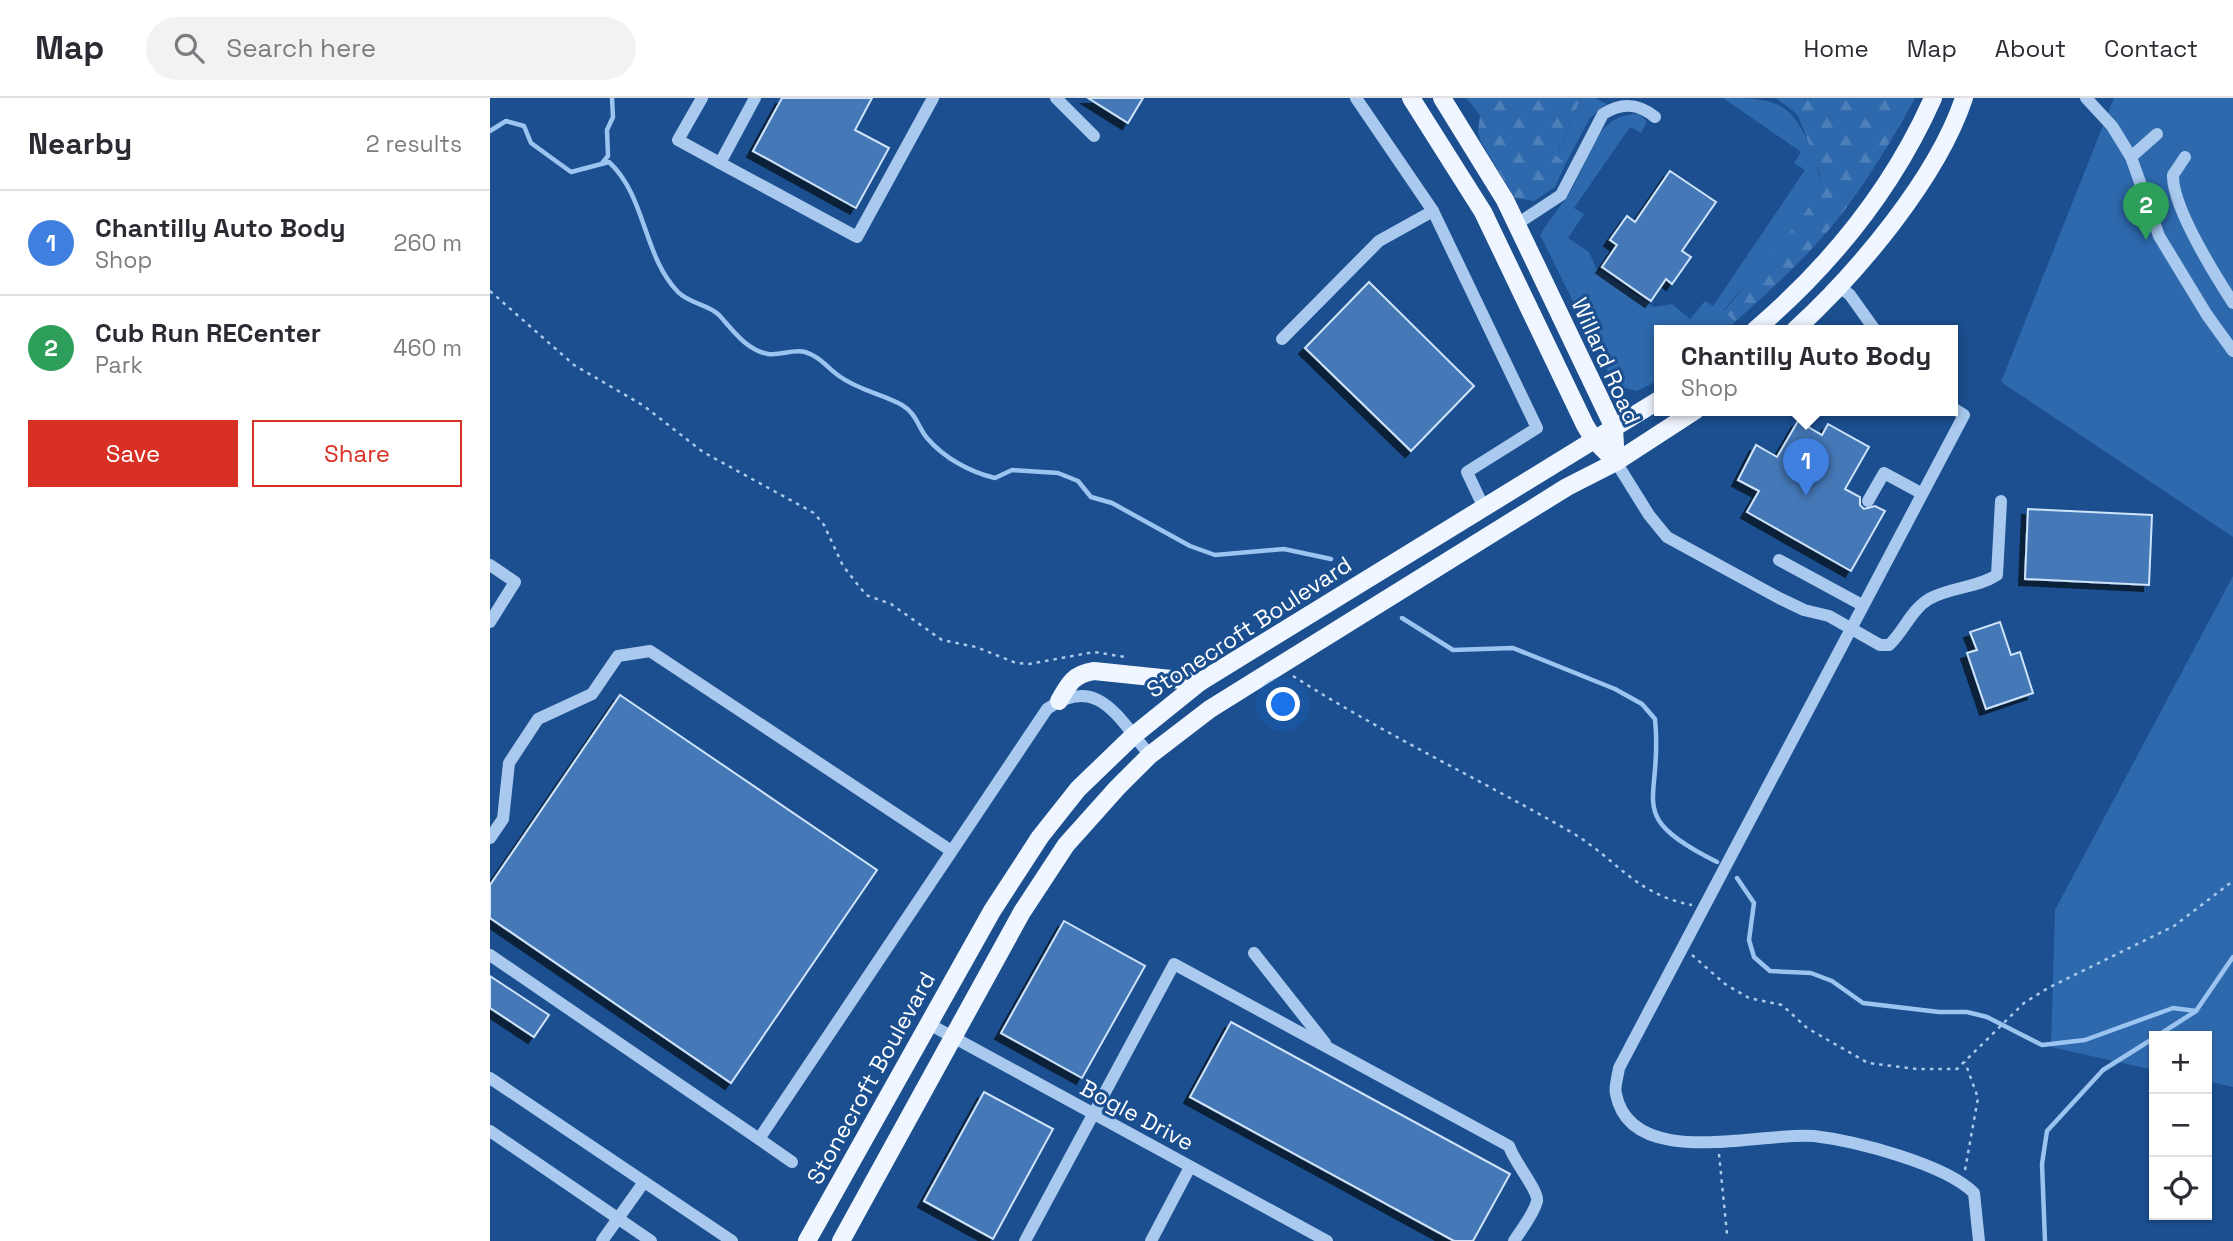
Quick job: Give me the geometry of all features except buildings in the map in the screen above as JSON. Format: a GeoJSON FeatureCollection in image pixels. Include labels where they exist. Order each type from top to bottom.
{"type":"FeatureCollection","features":[{"type":"Feature","properties":{"kind":"main road","name":"Willard Road"},"geometry":{"type":"LineString","coordinates":[[1411,98],[1483,212],[1594,440],[1616,462]]}},
{"type":"Feature","properties":{"kind":"main road","name":"Willard Road"},"geometry":{"type":"LineString","coordinates":[[1442,98],[1517,224],[1614,428],[1616,462]]}},
{"type":"Feature","properties":{"kind":"main road"},"geometry":{"type":"LineString","coordinates":[[1760,325],[1815,273],[1863,215],[1909,150],[1933,98]]}},
{"type":"Feature","properties":{"kind":"main road"},"geometry":{"type":"LineString","coordinates":[[1800,325],[1839,286],[1882,236],[1926,173],[1964,98]]}},
{"type":"Feature","properties":{"kind":"main road","name":"Stonecroft Boulevard"},"geometry":{"type":"LineString","coordinates":[[807,1241],[992,911],[1040,837],[1078,789],[1133,736],[1200,682],[1654,403]]}},
{"type":"Feature","properties":{"kind":"main road","name":"Stonecroft Boulevard"},"geometry":{"type":"LineString","coordinates":[[841,1241],[1022,912],[1066,845],[1150,755],[1210,709],[1567,486],[1616,462],[1687,416]]}},
{"type":"Feature","properties":{"kind":"main road"},"geometry":{"type":"LineString","coordinates":[[1059,701],[1070,681],[1080,673],[1094,671],[1200,682]]}},
{"type":"Feature","properties":{"kind":"street"},"geometry":{"type":"LineString","coordinates":[[702,98],[678,140],[857,237],[933,98]]}},
{"type":"Feature","properties":{"kind":"street"},"geometry":{"type":"LineString","coordinates":[[720,163],[755,98]]}},
{"type":"Feature","properties":{"kind":"street"},"geometry":{"type":"LineString","coordinates":[[1056,98],[1094,136]]}},
{"type":"Feature","properties":{"kind":"street"},"geometry":{"type":"LineString","coordinates":[[1356,98],[1433,211],[1537,428],[1467,472],[1484,508]]}},
{"type":"Feature","properties":{"kind":"street"},"geometry":{"type":"LineString","coordinates":[[2086,98],[2112,126],[2131,157],[2159,236],[2188,285],[2233,351]]}},
{"type":"Feature","properties":{"kind":"street"},"geometry":{"type":"LineString","coordinates":[[1517,224],[1561,195],[1604,114],[1612,109],[1633,105],[1643,107],[1655,117]]}},
{"type":"Feature","properties":{"kind":"street"},"geometry":{"type":"LineString","coordinates":[[2131,157],[2157,134]]}},
{"type":"Feature","properties":{"kind":"street"},"geometry":{"type":"LineString","coordinates":[[2185,157],[2173,175],[2177,193],[2208,263],[2233,303]]}},
{"type":"Feature","properties":{"kind":"street"},"geometry":{"type":"LineString","coordinates":[[1282,339],[1379,241],[1433,211]]}},
{"type":"Feature","properties":{"kind":"street"},"geometry":{"type":"LineString","coordinates":[[1839,286],[1850,295],[1871,325]]}},
{"type":"Feature","properties":{"kind":"street"},"geometry":{"type":"LineString","coordinates":[[1958,411],[1964,415],[1619,1068],[1615,1093],[1624,1112],[1640,1128],[1691,1143],[1813,1136],[1847,1142],[1932,1168],[1963,1181],[1974,1193],[1977,1240]]}},
{"type":"Feature","properties":{"kind":"street"},"geometry":{"type":"LineString","coordinates":[[1616,462],[1649,515],[1667,537],[1779,598],[1804,610],[1829,616],[1873,642],[1889,645],[1927,600],[1997,575],[2001,501]]}},
{"type":"Feature","properties":{"kind":"street"},"geometry":{"type":"LineString","coordinates":[[1868,501],[1884,473],[1921,493]]}},
{"type":"Feature","properties":{"kind":"street"},"geometry":{"type":"LineString","coordinates":[[1779,560],[1862,605]]}},
{"type":"Feature","properties":{"kind":"street"},"geometry":{"type":"LineString","coordinates":[[490,565],[515,582],[490,622]]}},
{"type":"Feature","properties":{"kind":"street"},"geometry":{"type":"LineString","coordinates":[[490,838],[503,819],[509,763],[538,719],[592,694],[618,656],[650,651],[950,850]]}},
{"type":"Feature","properties":{"kind":"street"},"geometry":{"type":"LineString","coordinates":[[759,1139],[950,850],[1047,709],[1072,695],[1088,695],[1114,711],[1150,755]]}},
{"type":"Feature","properties":{"kind":"street"},"geometry":{"type":"LineString","coordinates":[[1254,953],[1329,1048]]}},
{"type":"Feature","properties":{"kind":"street"},"geometry":{"type":"LineString","coordinates":[[490,955],[792,1162]]}},
{"type":"Feature","properties":{"kind":"street"},"geometry":{"type":"LineString","coordinates":[[1025,1241],[1174,964],[1509,1146],[1513,1160],[1536,1193],[1537,1201],[1514,1241]]}},
{"type":"Feature","properties":{"kind":"street","name":"Bogle Drive"},"geometry":{"type":"LineString","coordinates":[[929,1024],[1327,1241]]}},
{"type":"Feature","properties":{"kind":"street"},"geometry":{"type":"LineString","coordinates":[[490,1078],[732,1241]]}},
{"type":"Feature","properties":{"kind":"street"},"geometry":{"type":"LineString","coordinates":[[490,1131],[652,1241]]}},
{"type":"Feature","properties":{"kind":"street"},"geometry":{"type":"LineString","coordinates":[[1151,1241],[1189,1167]]}},
{"type":"Feature","properties":{"kind":"street"},"geometry":{"type":"LineString","coordinates":[[602,1241],[644,1182]]}},
{"type":"Feature","properties":{"kind":"path"},"geometry":{"type":"LineString","coordinates":[[490,291],[574,365],[644,406],[704,452],[814,513],[824,525],[855,585],[866,595],[898,608],[928,634],[1017,663],[1029,664],[1094,652],[1132,658]]}},
{"type":"Feature","properties":{"kind":"path"},"geometry":{"type":"LineString","coordinates":[[1289,673],[1335,703],[1574,834],[1619,870],[1662,899],[1705,908]]}},
{"type":"Feature","properties":{"kind":"path"},"geometry":{"type":"LineString","coordinates":[[1682,947],[1725,984],[1749,998],[1782,1005],[1807,1028],[1868,1063],[1916,1069],[1957,1069],[1993,1036],[2010,1016],[2048,988],[2174,926],[2233,881]]}},
{"type":"Feature","properties":{"kind":"path"},"geometry":{"type":"LineString","coordinates":[[1963,1181],[1978,1098],[1965,1062]]}},
{"type":"Feature","properties":{"kind":"path"},"geometry":{"type":"LineString","coordinates":[[1718,1158],[1727,1234]]}},
{"type":"Feature","properties":{"kind":"green space"},"geometry":{"type":"Polygon","coordinates":[[[1466,98],[1581,98],[1556,156],[1566,163],[1555,187],[1534,201],[1515,198],[1481,142],[1478,132],[1480,115],[1466,98]]]}},
{"type":"Feature","properties":{"kind":"green space"},"geometry":{"type":"Polygon","coordinates":[[[1581,98],[1595,98],[1607,104],[1590,118],[1566,163],[1556,157],[1581,98]]]}},
{"type":"Feature","properties":{"kind":"green space"},"geometry":{"type":"Polygon","coordinates":[[[1723,98],[1763,100],[1783,107],[1791,114],[1805,136],[1816,164],[1818,192],[1803,218],[1724,310],[1735,322],[1732,325],[1654,325],[1654,382],[1637,391],[1615,386],[1540,235],[1570,192],[1604,128],[1625,115],[1640,114],[1647,122],[1641,133],[1630,127],[1574,208],[1584,214],[1568,238],[1589,252],[1596,268],[1654,307],[1672,304],[1690,319],[1705,301],[1713,306],[1805,170],[1794,163],[1801,152],[1723,98]]]}},
{"type":"Feature","properties":{"kind":"green space"},"geometry":{"type":"Polygon","coordinates":[[[1776,98],[1915,98],[1879,160],[1837,220],[1801,260],[1735,322],[1724,311],[1801,219],[1818,193],[1820,174],[1798,115],[1776,98]]]}},
{"type":"Feature","properties":{"kind":"green space"},"geometry":{"type":"Polygon","coordinates":[[[2114,98],[2233,98],[2233,537],[2001,382],[2114,98]]]}},
{"type":"Feature","properties":{"kind":"green space"},"geometry":{"type":"Polygon","coordinates":[[[2233,576],[2233,1087],[2212,1082],[2212,1031],[2149,1031],[2149,1069],[2051,1047],[2055,910],[2233,576]]]}},
{"type":"Feature","properties":{"kind":"waterway"},"geometry":{"type":"LineString","coordinates":[[603,162],[608,156],[607,130],[613,117],[612,98]]}},
{"type":"Feature","properties":{"kind":"waterway"},"geometry":{"type":"LineString","coordinates":[[490,131],[506,121],[524,126],[531,143],[571,172],[609,162],[630,192],[658,261],[678,292],[715,311],[740,338],[760,352],[805,352],[819,359],[846,381],[902,405],[911,412],[934,445],[967,468],[995,478],[1012,470],[1058,473],[1078,481],[1091,497],[1112,503],[1190,546],[1215,555],[1284,549],[1331,559]]}},
{"type":"Feature","properties":{"kind":"waterway"},"geometry":{"type":"LineString","coordinates":[[1402,618],[1453,650],[1513,648],[1615,689],[1642,704],[1655,719],[1653,804],[1658,818],[1668,831],[1687,846],[1717,862]]}},
{"type":"Feature","properties":{"kind":"waterway"},"geometry":{"type":"LineString","coordinates":[[1737,878],[1754,903],[1749,940],[1754,957],[1770,971],[1811,973],[1832,981],[1863,1003],[1939,1012],[1967,1012],[1987,1017],[2042,1045],[2085,1040],[2173,1008],[2196,1011]]}},
{"type":"Feature","properties":{"kind":"waterway"},"geometry":{"type":"LineString","coordinates":[[2165,1031],[2196,1011],[2233,957]]}},
{"type":"Feature","properties":{"kind":"waterway"},"geometry":{"type":"LineString","coordinates":[[2045,1241],[2042,1164],[2047,1131],[2103,1070],[2149,1041]]}},
{"type":"Feature","properties":{"kind":"place","name":"Cub Run RECenter"},"geometry":{"type":"Point","coordinates":[2146,240]}},
{"type":"Feature","properties":{"kind":"place","name":"Chantilly Auto Body"},"geometry":{"type":"Point","coordinates":[1806,496]}}]}
